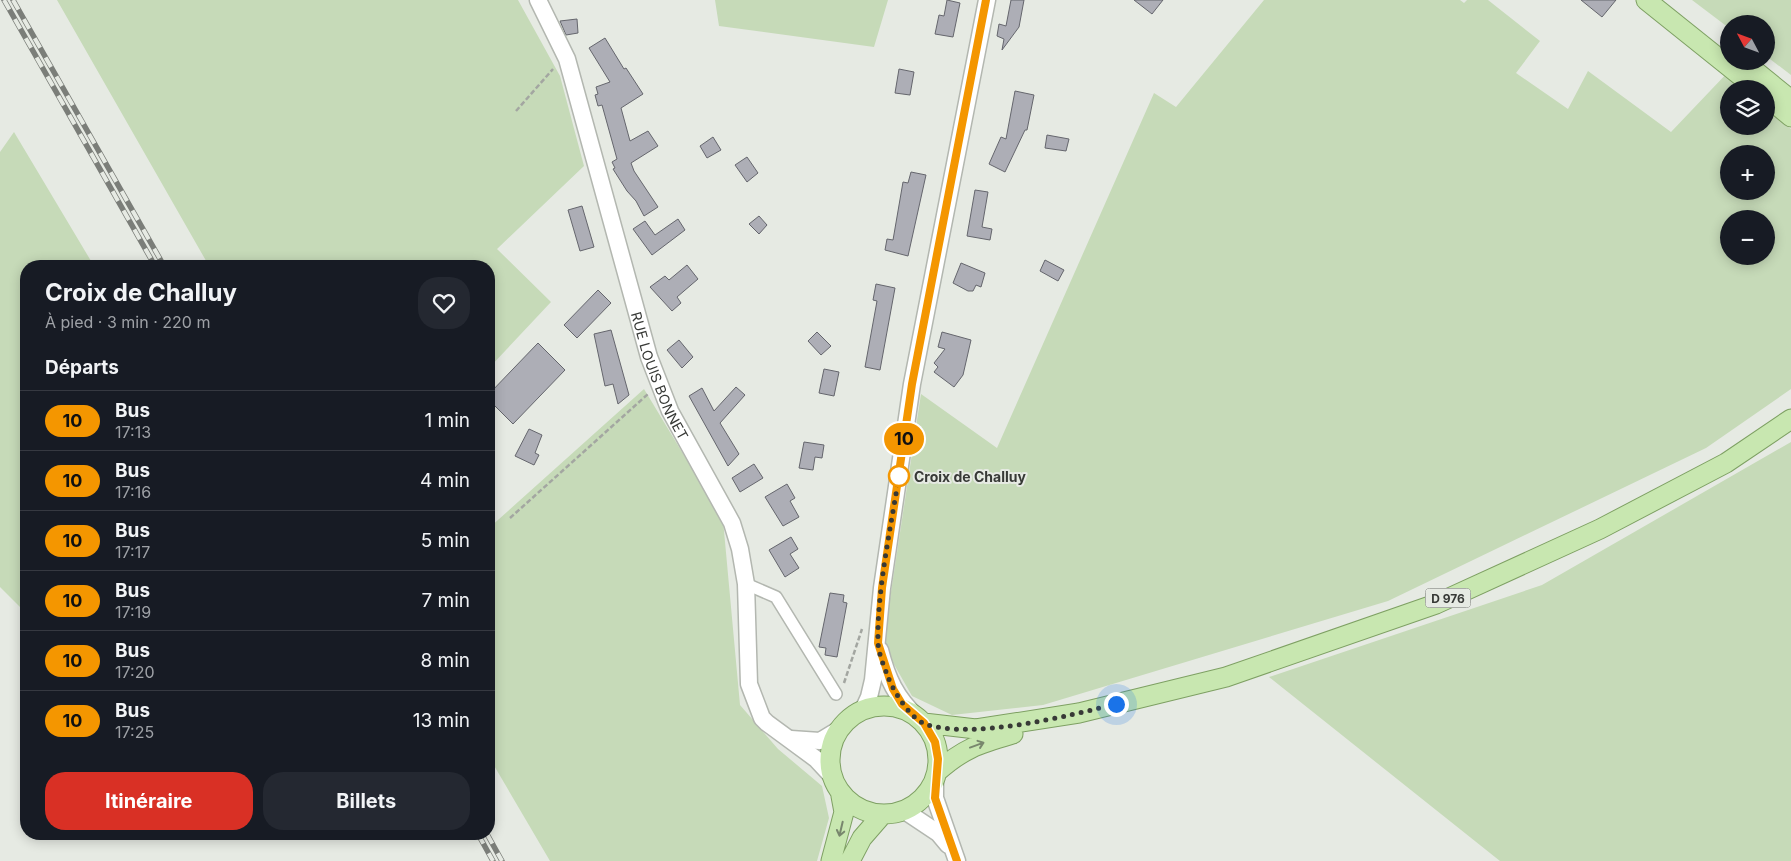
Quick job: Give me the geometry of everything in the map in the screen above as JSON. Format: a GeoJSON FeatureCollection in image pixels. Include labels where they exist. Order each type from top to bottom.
{"type":"FeatureCollection","features":[{"type":"Feature","properties":{"kind":"main road"},"geometry":{"type":"LineString","coordinates":[[1646,0],[1669,8],[1720,44]]}},
{"type":"Feature","properties":{"kind":"main road"},"geometry":{"type":"LineString","coordinates":[[1669,8],[1747,80]]}},
{"type":"Feature","properties":{"kind":"main road"},"geometry":{"type":"LineString","coordinates":[[1754,70],[1791,100]]}},
{"type":"Feature","properties":{"kind":"main road"},"geometry":{"type":"LineString","coordinates":[[1775,104],[1791,117]]}},
{"type":"Feature","properties":{"kind":"main road","name":"D 976"},"geometry":{"type":"LineString","coordinates":[[936,775],[955,756],[973,746],[1079,713],[1226,677],[1436,604],[1600,529],[1726,463],[1791,419]]}},
{"type":"Feature","properties":{"kind":"main road"},"geometry":{"type":"LineString","coordinates":[[831,861],[844,812],[841,796],[830,774],[830,749],[838,730],[852,716],[863,710],[884,706],[903,709],[921,721],[935,742],[938,759],[936,775],[926,794],[906,811],[882,815],[861,810],[841,796]]}},
{"type":"Feature","properties":{"kind":"main road","name":"D 976"},"geometry":{"type":"LineString","coordinates":[[921,721],[976,729],[1079,713]]}},
{"type":"Feature","properties":{"kind":"main road"},"geometry":{"type":"LineString","coordinates":[[850,861],[862,838],[882,815]]}},
{"type":"Feature","properties":{"kind":"street","name":"RUE LOUIS BONNET"},"geometry":{"type":"LineString","coordinates":[[538,0],[566,55],[648,357],[670,411],[732,524],[740,549],[746,584],[749,684],[762,718],[816,759],[830,774]]}},
{"type":"Feature","properties":{"kind":"street"},"geometry":{"type":"LineString","coordinates":[[863,710],[870,697],[873,680],[912,384],[986,0]]}},
{"type":"Feature","properties":{"kind":"street"},"geometry":{"type":"LineString","coordinates":[[746,584],[776,597],[836,694]]}},
{"type":"Feature","properties":{"kind":"street"},"geometry":{"type":"LineString","coordinates":[[878,643],[893,689],[902,704],[921,721]]}},
{"type":"Feature","properties":{"kind":"street"},"geometry":{"type":"LineString","coordinates":[[788,738],[820,741],[838,730]]}},
{"type":"Feature","properties":{"kind":"street"},"geometry":{"type":"LineString","coordinates":[[936,775],[935,798],[955,856]]}},
{"type":"Feature","properties":{"kind":"street"},"geometry":{"type":"LineString","coordinates":[[906,811],[938,833],[955,856]]}},
{"type":"Feature","properties":{"kind":"path"},"geometry":{"type":"LineString","coordinates":[[516,111],[566,55]]}},
{"type":"Feature","properties":{"kind":"path"},"geometry":{"type":"LineString","coordinates":[[510,518],[659,385]]}},
{"type":"Feature","properties":{"kind":"path"},"geometry":{"type":"LineString","coordinates":[[836,694],[843,685],[848,673],[864,617],[880,618]]}},
{"type":"Feature","properties":{"kind":"green space"},"geometry":{"type":"Polygon","coordinates":[[[57,0],[518,0],[560,76],[584,166],[497,249],[551,302],[495,362],[495,260],[206,260],[57,0]]]}},
{"type":"Feature","properties":{"kind":"green space"},"geometry":{"type":"Polygon","coordinates":[[[715,0],[888,0],[874,47],[719,26],[715,0]]]}},
{"type":"Feature","properties":{"kind":"green space"},"geometry":{"type":"Polygon","coordinates":[[[1264,0],[1460,0],[1464,3],[1467,0],[1488,0],[1540,41],[1516,73],[1568,109],[1588,71],[1671,132],[1720,81],[1720,135],[1775,135],[1775,114],[1791,129],[1791,389],[1706,448],[1388,601],[1043,705],[952,715],[912,696],[883,645],[921,394],[997,448],[1154,93],[1176,107],[1264,0]]]}},
{"type":"Feature","properties":{"kind":"green space"},"geometry":{"type":"Polygon","coordinates":[[[1692,0],[1791,0],[1791,75],[1775,63],[1775,15],[1720,15],[1720,21],[1692,0]]]}},
{"type":"Feature","properties":{"kind":"green space"},"geometry":{"type":"Polygon","coordinates":[[[1730,70],[1740,80],[1720,80],[1730,70]]]}},
{"type":"Feature","properties":{"kind":"green space"},"geometry":{"type":"Polygon","coordinates":[[[14,132],[90,260],[20,260],[20,607],[0,587],[0,152],[14,132]]]}},
{"type":"Feature","properties":{"kind":"green space"},"geometry":{"type":"Polygon","coordinates":[[[644,389],[723,520],[740,705],[778,749],[822,786],[829,818],[817,861],[550,861],[495,767],[495,523],[644,389]]]}},
{"type":"Feature","properties":{"kind":"green space"},"geometry":{"type":"Polygon","coordinates":[[[1791,442],[1791,861],[1500,861],[1269,677],[1542,585],[1791,442]]]}},
{"type":"Feature","properties":{"kind":"building"},"geometry":{"type":"Polygon","coordinates":[[[947,0],[960,3],[953,37],[935,34],[939,15],[944,16],[947,0]]]}},
{"type":"Feature","properties":{"kind":"building"},"geometry":{"type":"Polygon","coordinates":[[[1011,0],[1024,0],[1019,27],[1002,50],[1004,39],[997,36],[999,24],[1006,26],[1011,0]]]}},
{"type":"Feature","properties":{"kind":"building"},"geometry":{"type":"Polygon","coordinates":[[[1134,0],[1163,0],[1152,14],[1134,0]]]}},
{"type":"Feature","properties":{"kind":"building"},"geometry":{"type":"Polygon","coordinates":[[[1581,0],[1616,0],[1602,17],[1581,0]]]}},
{"type":"Feature","properties":{"kind":"building"},"geometry":{"type":"Polygon","coordinates":[[[577,19],[578,33],[566,35],[560,21],[577,19]]]}},
{"type":"Feature","properties":{"kind":"building"},"geometry":{"type":"Polygon","coordinates":[[[605,38],[624,69],[626,68],[643,94],[621,108],[630,141],[648,131],[658,146],[631,163],[634,171],[658,207],[644,216],[636,201],[613,169],[615,168],[612,162],[617,159],[602,105],[598,106],[595,95],[598,94],[596,87],[610,82],[589,48],[605,38]]]}},
{"type":"Feature","properties":{"kind":"building"},"geometry":{"type":"Polygon","coordinates":[[[899,69],[914,72],[910,95],[895,93],[899,69]]]}},
{"type":"Feature","properties":{"kind":"building"},"geometry":{"type":"Polygon","coordinates":[[[1015,91],[1034,95],[1027,130],[1025,130],[1005,172],[989,164],[1001,137],[1006,139],[1015,91]]]}},
{"type":"Feature","properties":{"kind":"building"},"geometry":{"type":"Polygon","coordinates":[[[1047,135],[1069,139],[1066,151],[1045,148],[1047,135]]]}},
{"type":"Feature","properties":{"kind":"building"},"geometry":{"type":"Polygon","coordinates":[[[713,137],[721,150],[707,158],[700,146],[713,137]]]}},
{"type":"Feature","properties":{"kind":"building"},"geometry":{"type":"Polygon","coordinates":[[[747,157],[758,173],[747,182],[735,165],[747,157]]]}},
{"type":"Feature","properties":{"kind":"building"},"geometry":{"type":"Polygon","coordinates":[[[911,172],[926,175],[908,256],[885,250],[887,239],[893,240],[903,182],[908,183],[911,172]]]}},
{"type":"Feature","properties":{"kind":"building"},"geometry":{"type":"Polygon","coordinates":[[[975,190],[988,192],[982,227],[992,229],[990,240],[967,236],[975,190]]]}},
{"type":"Feature","properties":{"kind":"building"},"geometry":{"type":"Polygon","coordinates":[[[582,206],[594,247],[580,251],[568,210],[582,206]]]}},
{"type":"Feature","properties":{"kind":"building"},"geometry":{"type":"Polygon","coordinates":[[[759,216],[767,225],[759,234],[749,224],[759,216]]]}},
{"type":"Feature","properties":{"kind":"building"},"geometry":{"type":"Polygon","coordinates":[[[678,219],[685,230],[652,255],[633,229],[645,221],[655,235],[678,219]]]}},
{"type":"Feature","properties":{"kind":"building"},"geometry":{"type":"Polygon","coordinates":[[[1045,260],[1064,270],[1058,281],[1040,271],[1045,260]]]}},
{"type":"Feature","properties":{"kind":"building"},"geometry":{"type":"Polygon","coordinates":[[[961,263],[985,273],[981,287],[976,285],[973,291],[968,291],[953,283],[961,263]]]}},
{"type":"Feature","properties":{"kind":"building"},"geometry":{"type":"Polygon","coordinates":[[[687,265],[698,279],[677,297],[681,303],[672,311],[650,287],[665,276],[669,280],[687,265]]]}},
{"type":"Feature","properties":{"kind":"building"},"geometry":{"type":"Polygon","coordinates":[[[876,284],[895,288],[880,370],[865,367],[877,301],[873,300],[876,284]]]}},
{"type":"Feature","properties":{"kind":"building"},"geometry":{"type":"Polygon","coordinates":[[[598,290],[611,303],[577,338],[564,325],[598,290]]]}},
{"type":"Feature","properties":{"kind":"building"},"geometry":{"type":"Polygon","coordinates":[[[611,330],[629,395],[618,404],[613,384],[605,386],[594,334],[611,330]]]}},
{"type":"Feature","properties":{"kind":"building"},"geometry":{"type":"Polygon","coordinates":[[[817,332],[831,346],[821,355],[808,341],[817,332]]]}},
{"type":"Feature","properties":{"kind":"building"},"geometry":{"type":"Polygon","coordinates":[[[942,332],[971,340],[963,375],[954,387],[934,372],[938,367],[934,363],[945,349],[938,347],[942,332]]]}},
{"type":"Feature","properties":{"kind":"building"},"geometry":{"type":"Polygon","coordinates":[[[679,340],[693,357],[682,368],[667,350],[679,340]]]}},
{"type":"Feature","properties":{"kind":"building"},"geometry":{"type":"Polygon","coordinates":[[[538,343],[565,370],[513,424],[495,406],[495,388],[538,343]]]}},
{"type":"Feature","properties":{"kind":"building"},"geometry":{"type":"Polygon","coordinates":[[[824,369],[839,372],[834,396],[819,393],[824,369]]]}},
{"type":"Feature","properties":{"kind":"building"},"geometry":{"type":"Polygon","coordinates":[[[736,387],[745,395],[720,423],[739,454],[728,466],[689,396],[702,388],[714,411],[736,387]]]}},
{"type":"Feature","properties":{"kind":"building"},"geometry":{"type":"Polygon","coordinates":[[[529,429],[542,435],[535,453],[539,455],[534,465],[515,456],[529,429]]]}},
{"type":"Feature","properties":{"kind":"building"},"geometry":{"type":"Polygon","coordinates":[[[804,442],[824,445],[822,458],[815,457],[813,470],[799,468],[804,442]]]}},
{"type":"Feature","properties":{"kind":"building"},"geometry":{"type":"Polygon","coordinates":[[[754,464],[763,478],[740,492],[732,478],[754,464]]]}},
{"type":"Feature","properties":{"kind":"building"},"geometry":{"type":"Polygon","coordinates":[[[787,484],[795,498],[790,501],[799,517],[783,526],[765,497],[787,484]]]}},
{"type":"Feature","properties":{"kind":"building"},"geometry":{"type":"Polygon","coordinates":[[[791,537],[798,549],[790,554],[799,568],[785,577],[769,550],[791,537]]]}},
{"type":"Feature","properties":{"kind":"building"},"geometry":{"type":"Polygon","coordinates":[[[830,593],[844,595],[843,602],[847,603],[837,657],[825,655],[826,648],[819,647],[830,593]]]}},
{"type":"Feature","properties":{"kind":"railway"},"geometry":{"type":"LineString","coordinates":[[4,0],[152,260]]}},
{"type":"Feature","properties":{"kind":"railway"},"geometry":{"type":"LineString","coordinates":[[13,0],[161,260]]}},
{"type":"Feature","properties":{"kind":"railway"},"geometry":{"type":"LineString","coordinates":[[481,840],[493,861]]}},
{"type":"Feature","properties":{"kind":"railway"},"geometry":{"type":"LineString","coordinates":[[490,840],[502,861]]}},
{"type":"Feature","properties":{"kind":"bus line","name":"10"},"geometry":{"type":"LineString","coordinates":[[957,861],[935,798],[938,759],[935,742],[924,723],[902,704],[893,689],[878,643],[882,588],[912,384],[986,0]]}},
{"type":"Feature","properties":{"kind":"place","name":"Croix de Challuy"},"geometry":{"type":"Point","coordinates":[899,476]}},
{"type":"Feature","properties":{"kind":"route"},"geometry":{"type":"LineString","coordinates":[[899,476],[882,588],[878,643],[893,689],[902,704],[924,723],[976,729],[1034,722],[1116,704]]}}]}
